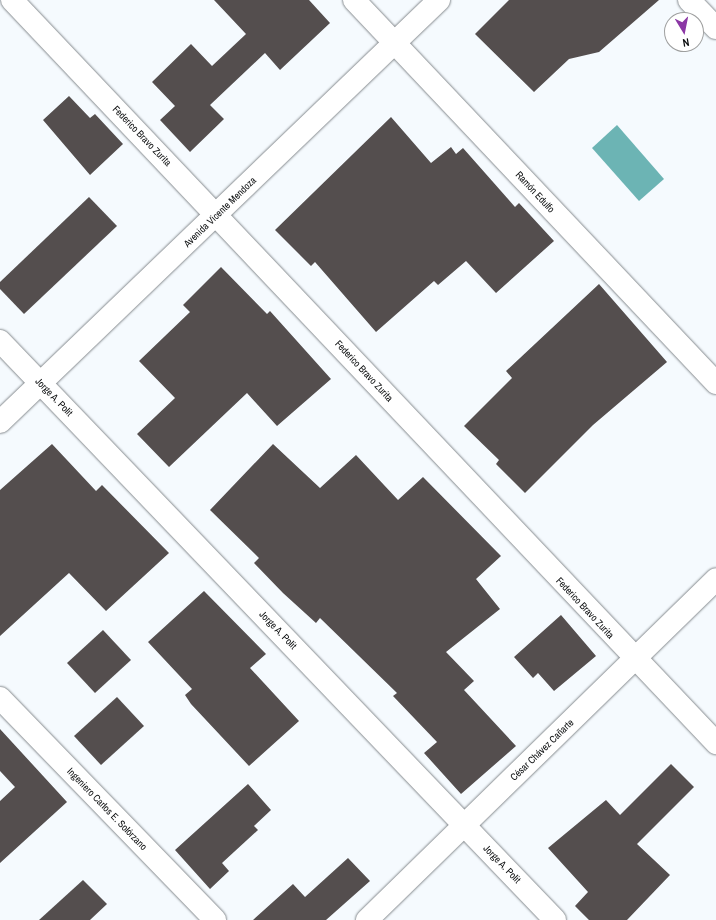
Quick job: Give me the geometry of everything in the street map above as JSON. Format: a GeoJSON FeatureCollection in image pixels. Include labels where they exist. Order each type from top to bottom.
{"type":"FeatureCollection","features":[{"type":"Feature","properties":{"kind":"street","name":"Federico Bravo Zurita"},"geometry":{"type":"LineString","coordinates":[[12,0],[217,214],[634,660],[716,743]]}},
{"type":"Feature","properties":{"kind":"street","name":"Ramón Edulfo"},"geometry":{"type":"LineString","coordinates":[[354,0],[716,383]]}},
{"type":"Feature","properties":{"kind":"street","name":"Avenida Vicente Mendoza"},"geometry":{"type":"LineString","coordinates":[[0,422],[439,0]]}},
{"type":"Feature","properties":{"kind":"street"},"geometry":{"type":"LineString","coordinates":[[689,0],[716,28]]}},
{"type":"Feature","properties":{"kind":"street","name":"Jorge A. Polit"},"geometry":{"type":"LineString","coordinates":[[0,341],[555,920]]}},
{"type":"Feature","properties":{"kind":"street","name":"César Chávez Cañarte"},"geometry":{"type":"LineString","coordinates":[[367,920],[716,579]]}},
{"type":"Feature","properties":{"kind":"street","name":"Ingeniero Carlos E. Solórzano"},"geometry":{"type":"LineString","coordinates":[[0,698],[215,920]]}},
{"type":"Feature","properties":{"kind":"water"},"geometry":{"type":"Polygon","coordinates":[[[617,125],[664,179],[639,201],[592,148],[617,125]]]}},
{"type":"Feature","properties":{"kind":"building"},"geometry":{"type":"Polygon","coordinates":[[[214,0],[309,0],[330,23],[280,70],[265,53],[210,105],[224,119],[190,152],[160,120],[175,106],[152,82],[191,44],[212,66],[246,34],[214,0]]]}},
{"type":"Feature","properties":{"kind":"building"},"geometry":{"type":"Polygon","coordinates":[[[509,0],[659,0],[599,52],[569,59],[534,92],[475,34],[509,0]]]}},
{"type":"Feature","properties":{"kind":"building"},"geometry":{"type":"Polygon","coordinates":[[[69,96],[90,118],[95,114],[123,144],[90,175],[43,120],[69,96]]]}},
{"type":"Feature","properties":{"kind":"building"},"geometry":{"type":"Polygon","coordinates":[[[391,117],[431,163],[451,147],[456,154],[463,148],[515,207],[519,203],[554,241],[496,293],[466,261],[438,285],[434,281],[376,332],[315,262],[311,266],[275,230],[391,117]]]}},
{"type":"Feature","properties":{"kind":"building"},"geometry":{"type":"Polygon","coordinates":[[[89,197],[117,226],[24,314],[0,289],[0,282],[89,197]]]}},
{"type":"Feature","properties":{"kind":"building"},"geometry":{"type":"Polygon","coordinates":[[[221,267],[267,314],[270,311],[331,379],[277,426],[247,393],[169,467],[137,434],[175,398],[139,361],[190,312],[183,305],[221,267]]]}},
{"type":"Feature","properties":{"kind":"building"},"geometry":{"type":"Polygon","coordinates":[[[599,284],[667,362],[593,425],[525,493],[496,464],[499,460],[464,426],[512,378],[506,371],[599,284]]]}},
{"type":"Feature","properties":{"kind":"building"},"geometry":{"type":"Polygon","coordinates":[[[52,444],[96,491],[102,485],[169,553],[106,611],[69,573],[0,636],[0,490],[52,444]]]}},
{"type":"Feature","properties":{"kind":"building"},"geometry":{"type":"Polygon","coordinates":[[[273,444],[320,488],[356,455],[398,500],[423,477],[501,556],[476,579],[500,609],[446,652],[474,681],[464,690],[516,746],[461,794],[424,753],[437,742],[393,696],[397,693],[320,618],[316,623],[283,593],[254,563],[259,558],[210,510],[273,444]]]}},
{"type":"Feature","properties":{"kind":"building"},"geometry":{"type":"Polygon","coordinates":[[[204,591],[266,654],[250,668],[299,721],[249,766],[191,704],[185,695],[192,689],[148,642],[204,591]]]}},
{"type":"Feature","properties":{"kind":"building"},"geometry":{"type":"Polygon","coordinates":[[[561,615],[596,656],[554,691],[538,673],[533,678],[514,657],[561,615]]]}},
{"type":"Feature","properties":{"kind":"building"},"geometry":{"type":"Polygon","coordinates":[[[103,630],[131,660],[95,693],[67,663],[103,630]]]}},
{"type":"Feature","properties":{"kind":"building"},"geometry":{"type":"Polygon","coordinates":[[[117,697],[144,726],[101,765],[74,736],[117,697]]]}},
{"type":"Feature","properties":{"kind":"building"},"geometry":{"type":"Polygon","coordinates":[[[0,729],[67,802],[0,863],[0,801],[15,787],[0,771],[0,729]]]}},
{"type":"Feature","properties":{"kind":"building"},"geometry":{"type":"Polygon","coordinates":[[[671,764],[694,787],[637,844],[670,875],[627,920],[589,920],[575,906],[588,892],[548,848],[606,800],[620,815],[671,764]]]}},
{"type":"Feature","properties":{"kind":"building"},"geometry":{"type":"Polygon","coordinates":[[[248,784],[271,810],[254,826],[258,830],[222,863],[229,871],[210,889],[175,850],[248,784]]]}},
{"type":"Feature","properties":{"kind":"building"},"geometry":{"type":"Polygon","coordinates":[[[348,858],[370,881],[326,920],[253,920],[293,884],[305,897],[348,858]]]}},
{"type":"Feature","properties":{"kind":"building"},"geometry":{"type":"Polygon","coordinates":[[[83,880],[107,904],[90,920],[39,920],[83,880]]]}}]}
